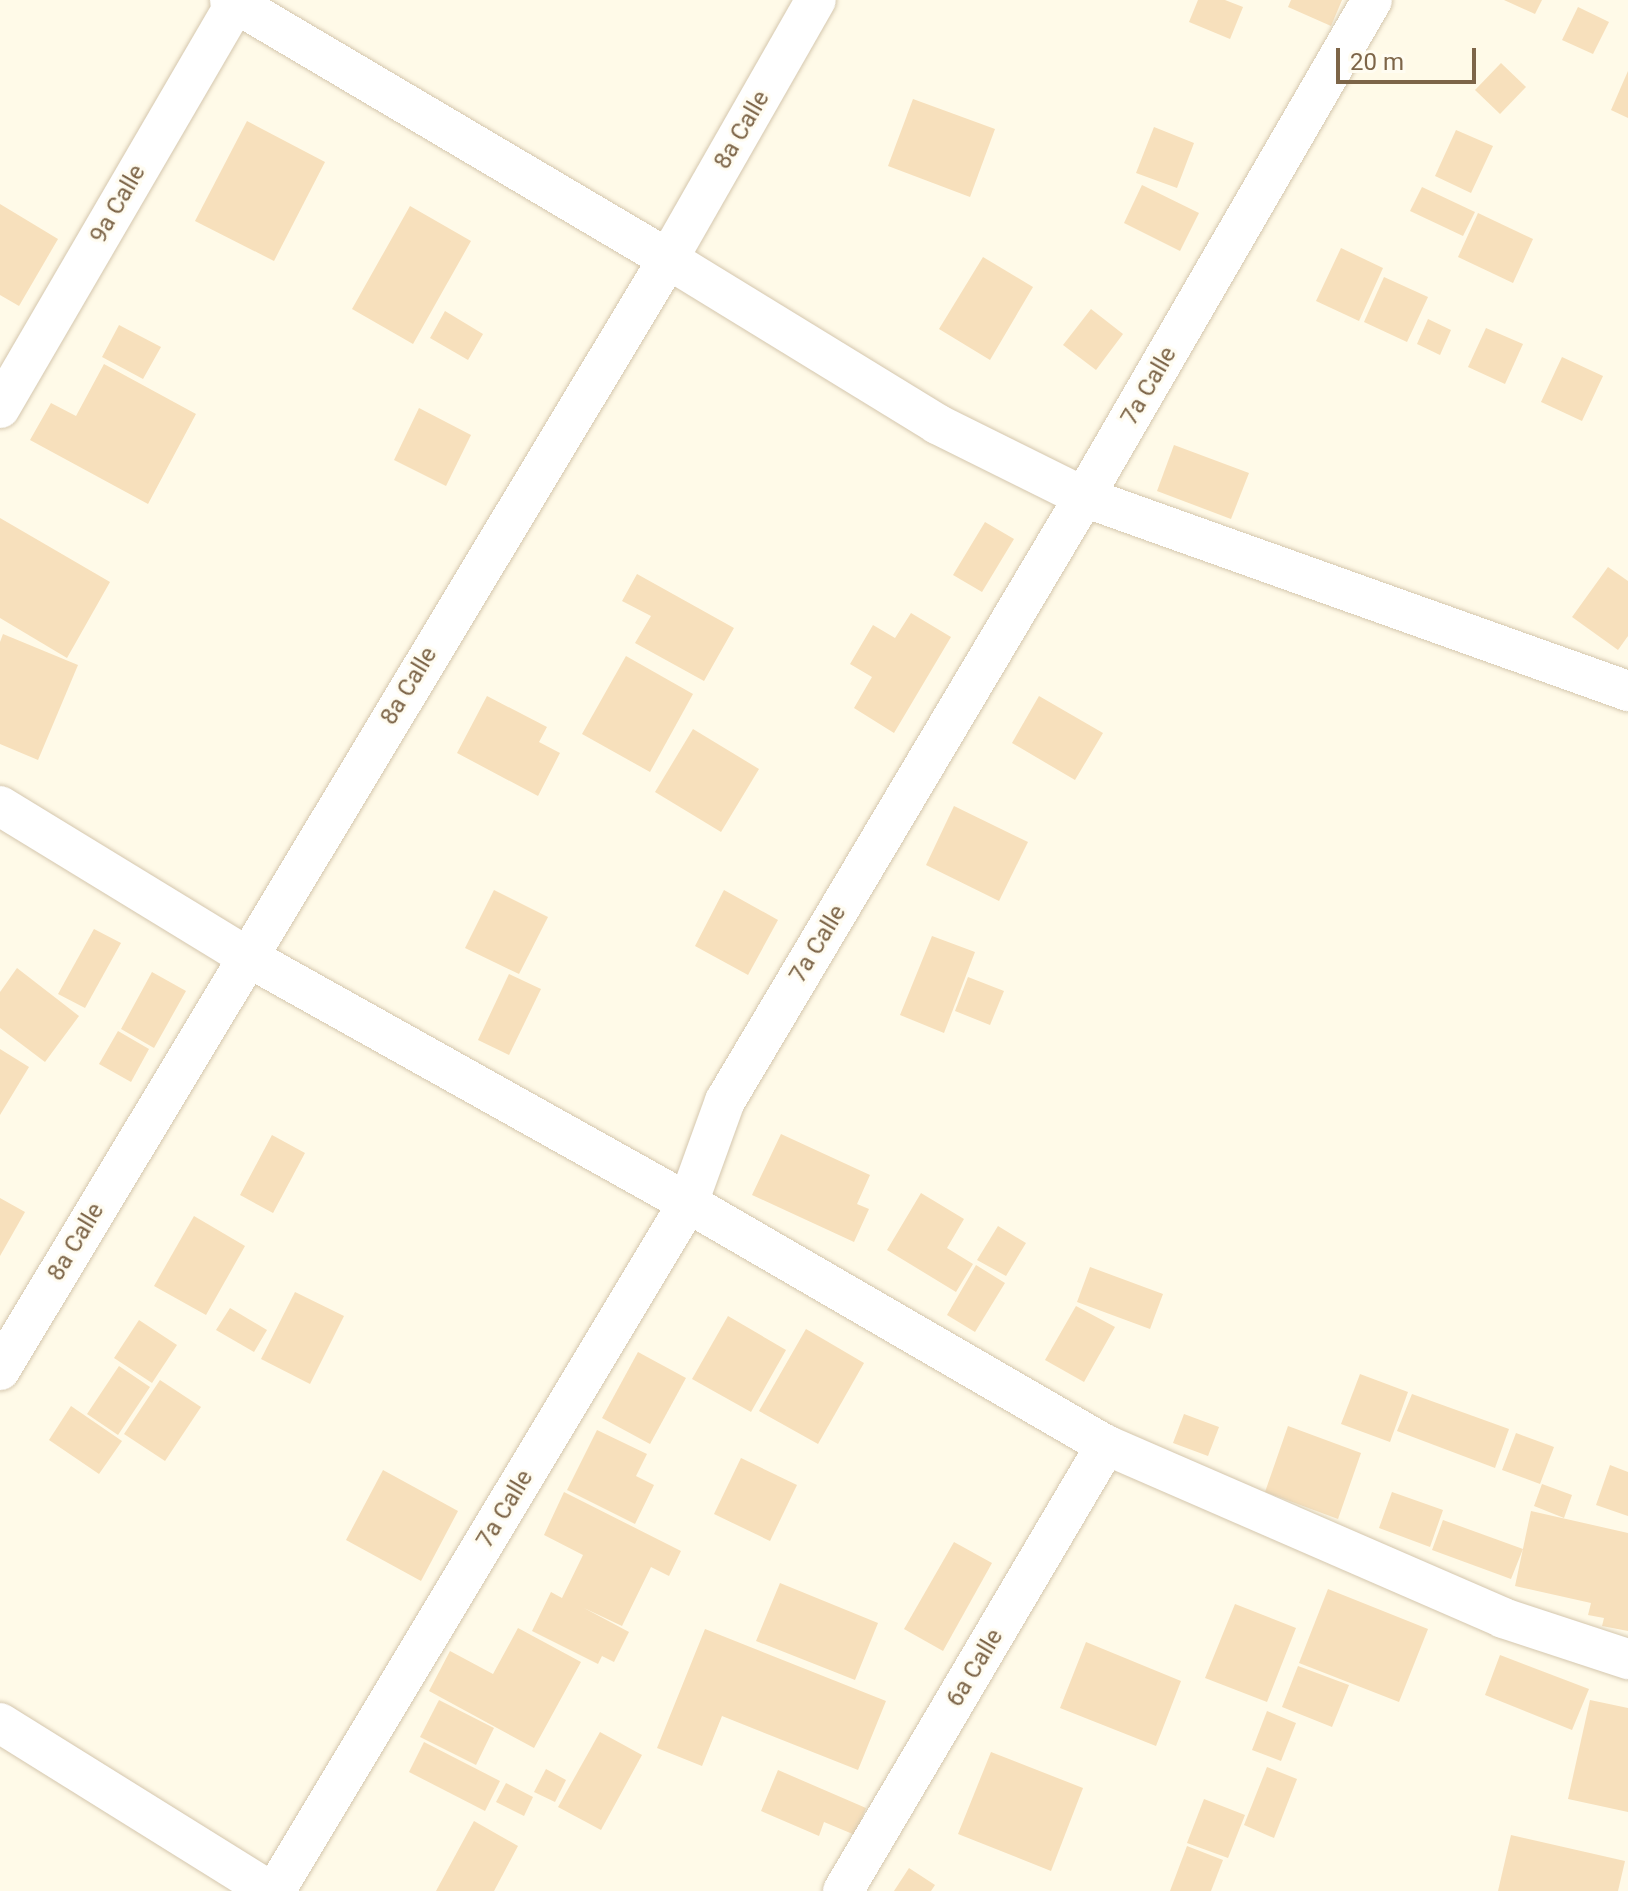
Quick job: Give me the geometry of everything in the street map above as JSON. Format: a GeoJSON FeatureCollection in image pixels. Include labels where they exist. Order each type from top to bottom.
{"type":"FeatureCollection","features":[{"type":"Feature","properties":{"kind":"street","name":"8a Calle"},"geometry":{"type":"LineString","coordinates":[[0,1370],[246,956],[668,259],[816,0]]}},
{"type":"Feature","properties":{"kind":"street","name":"7a Calle"},"geometry":{"type":"LineString","coordinates":[[272,1891],[688,1203],[725,1101],[1084,497],[1372,0]]}},
{"type":"Feature","properties":{"kind":"street"},"geometry":{"type":"LineString","coordinates":[[234,1],[668,259],[937,424],[1084,497],[1628,691]]}},
{"type":"Feature","properties":{"kind":"street","name":"9a Calle"},"geometry":{"type":"LineString","coordinates":[[0,408],[234,1]]}},
{"type":"Feature","properties":{"kind":"street"},"geometry":{"type":"LineString","coordinates":[[0,806],[246,956],[688,1203],[1106,1445],[1503,1618],[1628,1659]]}},
{"type":"Feature","properties":{"kind":"street","name":"6a Calle"},"geometry":{"type":"LineString","coordinates":[[843,1891],[1106,1445]]}},
{"type":"Feature","properties":{"kind":"street"},"geometry":{"type":"LineString","coordinates":[[0,1723],[272,1891]]}},
{"type":"Feature","properties":{"kind":"building"},"geometry":{"type":"Polygon","coordinates":[[[1198,0],[1225,0],[1243,7],[1230,39],[1189,22],[1198,0]]]}},
{"type":"Feature","properties":{"kind":"building"},"geometry":{"type":"Polygon","coordinates":[[[1291,0],[1342,0],[1331,26],[1288,7],[1291,0]]]}},
{"type":"Feature","properties":{"kind":"building"},"geometry":{"type":"Polygon","coordinates":[[[1504,0],[1542,0],[1535,14],[1504,0]]]}},
{"type":"Feature","properties":{"kind":"building"},"geometry":{"type":"Polygon","coordinates":[[[1578,7],[1609,22],[1593,54],[1562,40],[1578,7]]]}},
{"type":"Feature","properties":{"kind":"building"},"geometry":{"type":"Polygon","coordinates":[[[1501,63],[1526,87],[1500,114],[1475,90],[1501,63]]]}},
{"type":"Feature","properties":{"kind":"building"},"geometry":{"type":"Polygon","coordinates":[[[1628,71],[1628,118],[1611,110],[1628,71]]]}},
{"type":"Feature","properties":{"kind":"building"},"geometry":{"type":"Polygon","coordinates":[[[913,99],[995,129],[970,197],[888,166],[913,99]]]}},
{"type":"Feature","properties":{"kind":"building"},"geometry":{"type":"Polygon","coordinates":[[[247,121],[325,162],[274,261],[195,221],[247,121]]]}},
{"type":"Feature","properties":{"kind":"building"},"geometry":{"type":"Polygon","coordinates":[[[1154,127],[1194,143],[1177,188],[1136,173],[1154,127]]]}},
{"type":"Feature","properties":{"kind":"building"},"geometry":{"type":"Polygon","coordinates":[[[1456,130],[1493,146],[1471,193],[1435,176],[1456,130]]]}},
{"type":"Feature","properties":{"kind":"building"},"geometry":{"type":"Polygon","coordinates":[[[1142,185],[1199,213],[1180,251],[1124,223],[1142,185]]]}},
{"type":"Feature","properties":{"kind":"building"},"geometry":{"type":"Polygon","coordinates":[[[1422,187],[1475,212],[1463,236],[1410,211],[1422,187]]]}},
{"type":"Feature","properties":{"kind":"building"},"geometry":{"type":"Polygon","coordinates":[[[0,204],[58,239],[19,306],[0,295],[0,204]]]}},
{"type":"Feature","properties":{"kind":"building"},"geometry":{"type":"Polygon","coordinates":[[[410,206],[471,241],[413,344],[352,309],[410,206]]]}},
{"type":"Feature","properties":{"kind":"building"},"geometry":{"type":"Polygon","coordinates":[[[1478,213],[1533,239],[1513,283],[1458,257],[1478,213]]]}},
{"type":"Feature","properties":{"kind":"building"},"geometry":{"type":"Polygon","coordinates":[[[1341,248],[1383,268],[1359,321],[1316,301],[1341,248]]]}},
{"type":"Feature","properties":{"kind":"building"},"geometry":{"type":"Polygon","coordinates":[[[983,257],[1033,287],[990,360],[939,329],[983,257]]]}},
{"type":"Feature","properties":{"kind":"building"},"geometry":{"type":"Polygon","coordinates":[[[1384,277],[1428,297],[1407,342],[1364,322],[1384,277]]]}},
{"type":"Feature","properties":{"kind":"building"},"geometry":{"type":"Polygon","coordinates":[[[1091,309],[1123,334],[1096,370],[1063,345],[1091,309]]]}},
{"type":"Feature","properties":{"kind":"building"},"geometry":{"type":"Polygon","coordinates":[[[445,311],[483,334],[468,360],[430,338],[445,311]]]}},
{"type":"Feature","properties":{"kind":"building"},"geometry":{"type":"Polygon","coordinates":[[[1428,319],[1451,330],[1440,355],[1417,344],[1428,319]]]}},
{"type":"Feature","properties":{"kind":"building"},"geometry":{"type":"Polygon","coordinates":[[[119,325],[161,347],[143,379],[102,357],[119,325]]]}},
{"type":"Feature","properties":{"kind":"building"},"geometry":{"type":"Polygon","coordinates":[[[1486,328],[1523,344],[1505,384],[1468,367],[1486,328]]]}},
{"type":"Feature","properties":{"kind":"building"},"geometry":{"type":"Polygon","coordinates":[[[1562,357],[1603,376],[1582,421],[1541,402],[1562,357]]]}},
{"type":"Feature","properties":{"kind":"building"},"geometry":{"type":"Polygon","coordinates":[[[104,364],[196,414],[148,504],[30,440],[51,403],[76,416],[104,364]]]}},
{"type":"Feature","properties":{"kind":"building"},"geometry":{"type":"Polygon","coordinates":[[[419,408],[471,435],[446,486],[394,460],[419,408]]]}},
{"type":"Feature","properties":{"kind":"building"},"geometry":{"type":"Polygon","coordinates":[[[1174,445],[1249,473],[1231,519],[1157,491],[1174,445]]]}},
{"type":"Feature","properties":{"kind":"building"},"geometry":{"type":"Polygon","coordinates":[[[0,518],[110,582],[67,658],[0,618],[0,518]]]}},
{"type":"Feature","properties":{"kind":"building"},"geometry":{"type":"Polygon","coordinates":[[[985,522],[1014,539],[982,592],[953,575],[985,522]]]}},
{"type":"Feature","properties":{"kind":"building"},"geometry":{"type":"Polygon","coordinates":[[[1608,567],[1628,581],[1628,636],[1618,650],[1572,617],[1608,567]]]}},
{"type":"Feature","properties":{"kind":"building"},"geometry":{"type":"Polygon","coordinates":[[[637,574],[734,628],[704,681],[635,643],[651,616],[622,601],[637,574]]]}},
{"type":"Feature","properties":{"kind":"building"},"geometry":{"type":"Polygon","coordinates":[[[911,613],[951,637],[894,733],[854,708],[872,677],[850,664],[873,625],[895,638],[911,613]]]}},
{"type":"Feature","properties":{"kind":"building"},"geometry":{"type":"Polygon","coordinates":[[[3,634],[78,665],[38,760],[0,744],[0,642],[3,634]]]}},
{"type":"Feature","properties":{"kind":"building"},"geometry":{"type":"Polygon","coordinates":[[[626,656],[693,694],[650,772],[582,734],[626,656]]]}},
{"type":"Feature","properties":{"kind":"building"},"geometry":{"type":"Polygon","coordinates":[[[487,696],[547,727],[539,742],[560,753],[538,796],[457,753],[487,696]]]}},
{"type":"Feature","properties":{"kind":"building"},"geometry":{"type":"Polygon","coordinates":[[[1039,696],[1103,733],[1075,780],[1012,743],[1039,696]]]}},
{"type":"Feature","properties":{"kind":"building"},"geometry":{"type":"Polygon","coordinates":[[[693,729],[759,769],[721,832],[655,792],[693,729]]]}},
{"type":"Feature","properties":{"kind":"building"},"geometry":{"type":"Polygon","coordinates":[[[954,806],[1028,842],[999,901],[926,865],[954,806]]]}},
{"type":"Feature","properties":{"kind":"building"},"geometry":{"type":"Polygon","coordinates":[[[494,890],[548,917],[519,974],[465,948],[494,890]]]}},
{"type":"Feature","properties":{"kind":"building"},"geometry":{"type":"Polygon","coordinates":[[[724,890],[778,920],[748,975],[695,946],[724,890]]]}},
{"type":"Feature","properties":{"kind":"building"},"geometry":{"type":"Polygon","coordinates":[[[94,929],[121,943],[85,1008],[58,994],[94,929]]]}},
{"type":"Feature","properties":{"kind":"building"},"geometry":{"type":"Polygon","coordinates":[[[932,936],[975,952],[944,1033],[900,1015],[932,936]]]}},
{"type":"Feature","properties":{"kind":"building"},"geometry":{"type":"Polygon","coordinates":[[[17,968],[79,1016],[45,1062],[0,1028],[0,992],[17,968]]]}},
{"type":"Feature","properties":{"kind":"building"},"geometry":{"type":"Polygon","coordinates":[[[152,972],[186,991],[154,1048],[121,1029],[152,972]]]}},
{"type":"Feature","properties":{"kind":"building"},"geometry":{"type":"Polygon","coordinates":[[[509,974],[541,989],[509,1055],[478,1040],[509,974]]]}},
{"type":"Feature","properties":{"kind":"building"},"geometry":{"type":"Polygon","coordinates":[[[968,977],[1004,991],[990,1025],[955,1011],[968,977]]]}},
{"type":"Feature","properties":{"kind":"building"},"geometry":{"type":"Polygon","coordinates":[[[118,1031],[149,1049],[131,1082],[99,1064],[118,1031]]]}},
{"type":"Feature","properties":{"kind":"building"},"geometry":{"type":"Polygon","coordinates":[[[0,1049],[29,1067],[0,1115],[0,1049]]]}},
{"type":"Feature","properties":{"kind":"building"},"geometry":{"type":"Polygon","coordinates":[[[781,1134],[870,1175],[857,1204],[869,1209],[854,1242],[752,1195],[781,1134]]]}},
{"type":"Feature","properties":{"kind":"building"},"geometry":{"type":"Polygon","coordinates":[[[272,1135],[305,1153],[273,1213],[240,1195],[272,1135]]]}},
{"type":"Feature","properties":{"kind":"building"},"geometry":{"type":"Polygon","coordinates":[[[921,1193],[964,1219],[947,1248],[973,1264],[956,1292],[887,1250],[921,1193]]]}},
{"type":"Feature","properties":{"kind":"building"},"geometry":{"type":"Polygon","coordinates":[[[0,1198],[25,1212],[0,1256],[0,1198]]]}},
{"type":"Feature","properties":{"kind":"building"},"geometry":{"type":"Polygon","coordinates":[[[194,1216],[245,1246],[206,1315],[154,1286],[194,1216]]]}},
{"type":"Feature","properties":{"kind":"building"},"geometry":{"type":"Polygon","coordinates":[[[998,1226],[1026,1243],[1006,1276],[977,1260],[998,1226]]]}},
{"type":"Feature","properties":{"kind":"building"},"geometry":{"type":"Polygon","coordinates":[[[976,1265],[1005,1283],[975,1332],[947,1315],[976,1265]]]}},
{"type":"Feature","properties":{"kind":"building"},"geometry":{"type":"Polygon","coordinates":[[[1090,1267],[1163,1294],[1150,1329],[1077,1302],[1090,1267]]]}},
{"type":"Feature","properties":{"kind":"building"},"geometry":{"type":"Polygon","coordinates":[[[295,1292],[344,1316],[310,1384],[261,1359],[295,1292]]]}},
{"type":"Feature","properties":{"kind":"building"},"geometry":{"type":"Polygon","coordinates":[[[1076,1306],[1115,1327],[1084,1382],[1045,1360],[1076,1306]]]}},
{"type":"Feature","properties":{"kind":"building"},"geometry":{"type":"Polygon","coordinates":[[[230,1308],[267,1330],[254,1352],[216,1330],[230,1308]]]}},
{"type":"Feature","properties":{"kind":"building"},"geometry":{"type":"Polygon","coordinates":[[[728,1316],[786,1350],[751,1412],[692,1379],[728,1316]]]}},
{"type":"Feature","properties":{"kind":"building"},"geometry":{"type":"Polygon","coordinates":[[[139,1320],[177,1345],[152,1383],[114,1358],[139,1320]]]}},
{"type":"Feature","properties":{"kind":"building"},"geometry":{"type":"Polygon","coordinates":[[[806,1329],[864,1363],[818,1444],[759,1411],[806,1329]]]}},
{"type":"Feature","properties":{"kind":"building"},"geometry":{"type":"Polygon","coordinates":[[[638,1352],[686,1378],[650,1444],[602,1418],[638,1352]]]}},
{"type":"Feature","properties":{"kind":"building"},"geometry":{"type":"Polygon","coordinates":[[[119,1366],[150,1387],[118,1435],[87,1414],[119,1366]]]}},
{"type":"Feature","properties":{"kind":"building"},"geometry":{"type":"Polygon","coordinates":[[[1360,1374],[1408,1392],[1390,1442],[1341,1424],[1360,1374]]]}},
{"type":"Feature","properties":{"kind":"building"},"geometry":{"type":"Polygon","coordinates":[[[160,1380],[201,1407],[165,1461],[124,1434],[160,1380]]]}},
{"type":"Feature","properties":{"kind":"building"},"geometry":{"type":"Polygon","coordinates":[[[1412,1394],[1509,1429],[1495,1468],[1397,1431],[1412,1394]]]}},
{"type":"Feature","properties":{"kind":"building"},"geometry":{"type":"Polygon","coordinates":[[[71,1406],[122,1441],[99,1474],[49,1440],[71,1406]]]}},
{"type":"Feature","properties":{"kind":"building"},"geometry":{"type":"Polygon","coordinates":[[[1184,1414],[1219,1427],[1208,1456],[1173,1443],[1184,1414]]]}},
{"type":"Feature","properties":{"kind":"building"},"geometry":{"type":"Polygon","coordinates":[[[1288,1426],[1361,1453],[1338,1519],[1265,1492],[1288,1426]]]}},
{"type":"Feature","properties":{"kind":"building"},"geometry":{"type":"Polygon","coordinates":[[[597,1430],[647,1454],[636,1476],[654,1485],[635,1524],[567,1490],[597,1430]]]}},
{"type":"Feature","properties":{"kind":"building"},"geometry":{"type":"Polygon","coordinates":[[[1516,1433],[1554,1447],[1540,1484],[1502,1470],[1516,1433]]]}},
{"type":"Feature","properties":{"kind":"building"},"geometry":{"type":"Polygon","coordinates":[[[741,1458],[797,1485],[770,1541],[714,1514],[741,1458]]]}},
{"type":"Feature","properties":{"kind":"building"},"geometry":{"type":"Polygon","coordinates":[[[1610,1465],[1628,1472],[1628,1516],[1596,1505],[1610,1465]]]}},
{"type":"Feature","properties":{"kind":"building"},"geometry":{"type":"Polygon","coordinates":[[[383,1470],[458,1511],[421,1581],[346,1540],[383,1470]]]}},
{"type":"Feature","properties":{"kind":"building"},"geometry":{"type":"Polygon","coordinates":[[[1542,1484],[1572,1495],[1564,1518],[1534,1506],[1542,1484]]]}},
{"type":"Feature","properties":{"kind":"building"},"geometry":{"type":"Polygon","coordinates":[[[564,1492],[681,1551],[669,1576],[651,1567],[622,1626],[584,1608],[629,1632],[614,1662],[602,1656],[598,1664],[532,1631],[551,1592],[562,1598],[583,1555],[544,1535],[564,1492]]]}},
{"type":"Feature","properties":{"kind":"building"},"geometry":{"type":"Polygon","coordinates":[[[1392,1492],[1443,1510],[1430,1547],[1379,1528],[1392,1492]]]}},
{"type":"Feature","properties":{"kind":"building"},"geometry":{"type":"Polygon","coordinates":[[[1531,1511],[1628,1533],[1628,1631],[1602,1626],[1604,1618],[1588,1615],[1591,1603],[1515,1586],[1531,1511]]]}},
{"type":"Feature","properties":{"kind":"building"},"geometry":{"type":"Polygon","coordinates":[[[1443,1520],[1523,1549],[1511,1579],[1432,1550],[1443,1520]]]}},
{"type":"Feature","properties":{"kind":"building"},"geometry":{"type":"Polygon","coordinates":[[[954,1542],[992,1563],[943,1651],[904,1629],[954,1542]]]}},
{"type":"Feature","properties":{"kind":"building"},"geometry":{"type":"Polygon","coordinates":[[[780,1583],[878,1623],[855,1680],[756,1641],[780,1583]]]}},
{"type":"Feature","properties":{"kind":"building"},"geometry":{"type":"Polygon","coordinates":[[[1328,1589],[1428,1629],[1399,1702],[1299,1663],[1328,1589]]]}},
{"type":"Feature","properties":{"kind":"building"},"geometry":{"type":"Polygon","coordinates":[[[1235,1604],[1296,1628],[1267,1702],[1205,1678],[1235,1604]]]}},
{"type":"Feature","properties":{"kind":"building"},"geometry":{"type":"Polygon","coordinates":[[[518,1628],[581,1662],[534,1748],[429,1691],[450,1651],[493,1674],[518,1628]]]}},
{"type":"Feature","properties":{"kind":"building"},"geometry":{"type":"Polygon","coordinates":[[[705,1629],[886,1701],[858,1770],[722,1716],[702,1766],[657,1748],[705,1629]]]}},
{"type":"Feature","properties":{"kind":"building"},"geometry":{"type":"Polygon","coordinates":[[[1086,1642],[1181,1681],[1156,1746],[1060,1708],[1086,1642]]]}},
{"type":"Feature","properties":{"kind":"building"},"geometry":{"type":"Polygon","coordinates":[[[1500,1655],[1589,1689],[1572,1730],[1485,1695],[1500,1655]]]}},
{"type":"Feature","properties":{"kind":"building"},"geometry":{"type":"Polygon","coordinates":[[[1298,1666],[1349,1685],[1332,1727],[1282,1707],[1298,1666]]]}},
{"type":"Feature","properties":{"kind":"building"},"geometry":{"type":"Polygon","coordinates":[[[439,1700],[494,1728],[476,1765],[420,1737],[439,1700]]]}},
{"type":"Feature","properties":{"kind":"building"},"geometry":{"type":"Polygon","coordinates":[[[1590,1700],[1628,1708],[1628,1812],[1568,1799],[1590,1700]]]}},
{"type":"Feature","properties":{"kind":"building"},"geometry":{"type":"Polygon","coordinates":[[[1267,1711],[1296,1723],[1281,1761],[1252,1750],[1267,1711]]]}},
{"type":"Feature","properties":{"kind":"building"},"geometry":{"type":"Polygon","coordinates":[[[600,1732],[642,1755],[601,1830],[558,1807],[600,1732]]]}},
{"type":"Feature","properties":{"kind":"building"},"geometry":{"type":"Polygon","coordinates":[[[424,1742],[500,1781],[485,1811],[409,1772],[424,1742]]]}},
{"type":"Feature","properties":{"kind":"building"},"geometry":{"type":"Polygon","coordinates":[[[991,1752],[1083,1788],[1051,1871],[958,1834],[991,1752]]]}},
{"type":"Feature","properties":{"kind":"building"},"geometry":{"type":"Polygon","coordinates":[[[1267,1767],[1297,1779],[1274,1838],[1244,1825],[1267,1767]]]}},
{"type":"Feature","properties":{"kind":"building"},"geometry":{"type":"Polygon","coordinates":[[[546,1769],[566,1780],[555,1802],[534,1792],[546,1769]]]}},
{"type":"Feature","properties":{"kind":"building"},"geometry":{"type":"Polygon","coordinates":[[[778,1770],[866,1808],[855,1835],[824,1822],[819,1836],[761,1811],[778,1770]]]}},
{"type":"Feature","properties":{"kind":"building"},"geometry":{"type":"Polygon","coordinates":[[[506,1783],[533,1797],[524,1816],[496,1802],[506,1783]]]}},
{"type":"Feature","properties":{"kind":"building"},"geometry":{"type":"Polygon","coordinates":[[[1204,1799],[1245,1815],[1228,1858],[1187,1843],[1204,1799]]]}},
{"type":"Feature","properties":{"kind":"building"},"geometry":{"type":"Polygon","coordinates":[[[474,1821],[518,1846],[494,1891],[436,1891],[474,1821]]]}},
{"type":"Feature","properties":{"kind":"building"},"geometry":{"type":"Polygon","coordinates":[[[1511,1835],[1625,1861],[1618,1891],[1498,1891],[1511,1835]]]}},
{"type":"Feature","properties":{"kind":"building"},"geometry":{"type":"Polygon","coordinates":[[[1187,1846],[1223,1860],[1211,1891],[1170,1891],[1187,1846]]]}},
{"type":"Feature","properties":{"kind":"building"},"geometry":{"type":"Polygon","coordinates":[[[909,1868],[935,1885],[931,1891],[894,1891],[909,1868]]]}}]}
